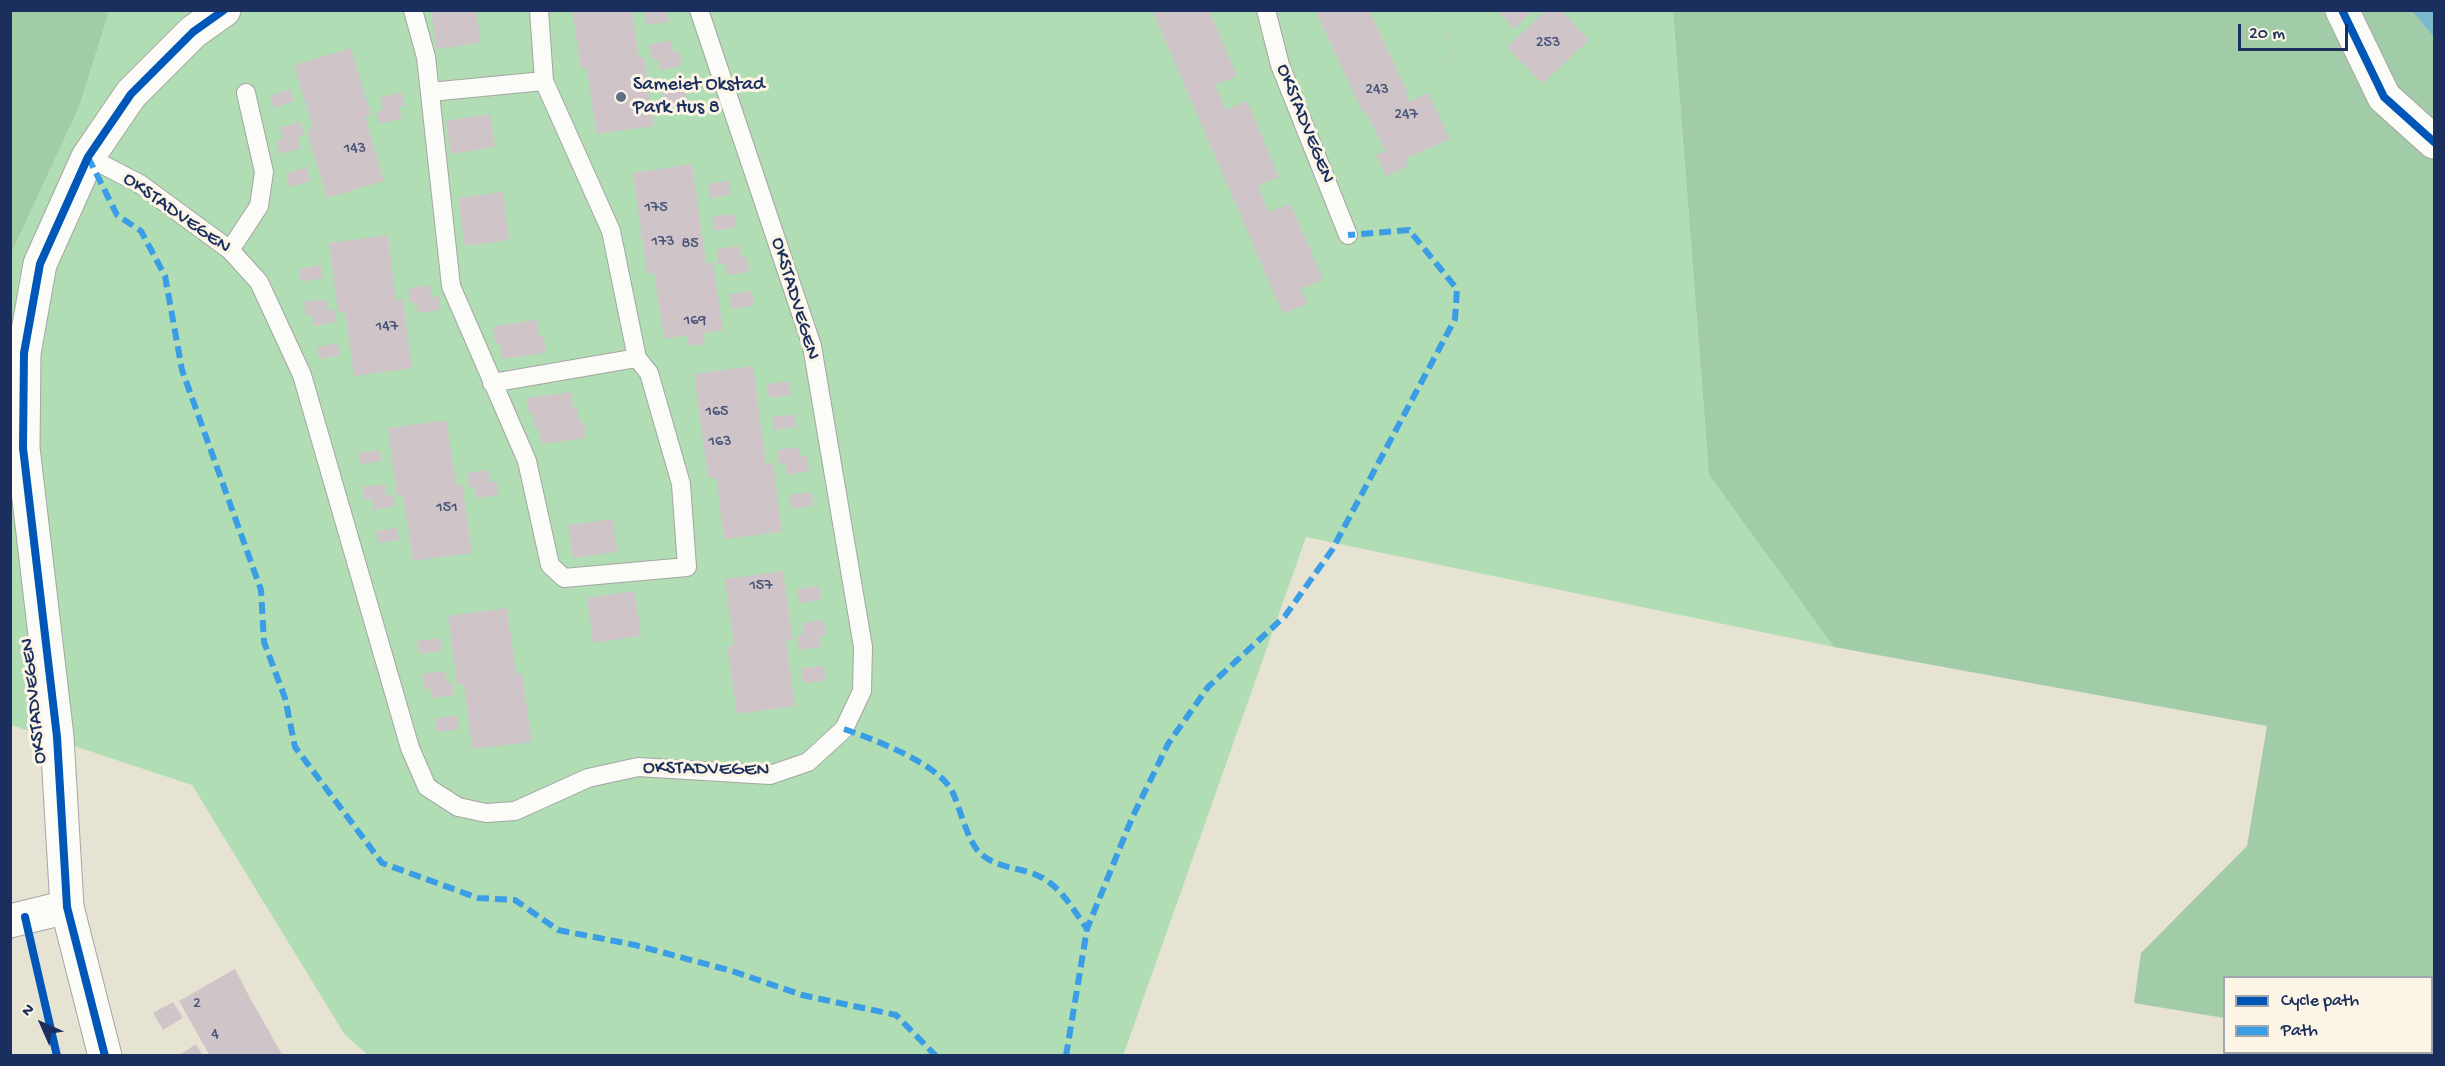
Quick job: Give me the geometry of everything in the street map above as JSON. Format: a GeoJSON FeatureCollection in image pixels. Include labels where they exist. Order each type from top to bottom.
{"type":"FeatureCollection","features":[{"type":"Feature","properties":{"kind":"street","name":"OKSTADVEGEN"},"geometry":{"type":"LineString","coordinates":[[105,1056],[67,907],[57,737],[23,448],[24,353],[40,264],[88,157],[131,94],[193,32],[224,10]]}},
{"type":"Feature","properties":{"kind":"street"},"geometry":{"type":"LineString","coordinates":[[2342,10],[2384,96],[2434,142]]}},
{"type":"Feature","properties":{"kind":"street"},"geometry":{"type":"LineString","coordinates":[[10,921],[67,907]]}},
{"type":"Feature","properties":{"kind":"lane"},"geometry":{"type":"LineString","coordinates":[[413,10],[426,57],[451,286],[527,461],[550,565],[564,578],[687,567],[681,484],[649,373],[637,358],[611,231],[544,81],[539,10]]}},
{"type":"Feature","properties":{"kind":"lane","name":"OKSTADVEGEN"},"geometry":{"type":"LineString","coordinates":[[88,157],[140,184],[230,250],[259,282],[303,375],[410,748],[427,787],[458,807],[486,813],[515,811],[588,778],[638,767],[770,775],[808,762],[844,729],[862,691],[863,647],[812,346],[699,10]]}},
{"type":"Feature","properties":{"kind":"lane","name":"OKSTADVEGEN"},"geometry":{"type":"LineString","coordinates":[[1266,10],[1280,65],[1348,235]]}},
{"type":"Feature","properties":{"kind":"lane"},"geometry":{"type":"LineString","coordinates":[[430,92],[544,81]]}},
{"type":"Feature","properties":{"kind":"lane"},"geometry":{"type":"LineString","coordinates":[[230,250],[259,206],[264,172],[246,93]]}},
{"type":"Feature","properties":{"kind":"lane"},"geometry":{"type":"LineString","coordinates":[[492,383],[637,358]]}},
{"type":"Feature","properties":{"kind":"path"},"geometry":{"type":"LineString","coordinates":[[1436,10],[1456,56],[1436,78]]}},
{"type":"Feature","properties":{"kind":"green space"},"geometry":{"type":"Polygon","coordinates":[[[11,10],[109,11],[79,107],[11,254],[11,10]]]}},
{"type":"Feature","properties":{"kind":"green space"},"geometry":{"type":"Polygon","coordinates":[[[109,10],[1673,11],[1709,475],[1834,647],[1306,537],[1123,1056],[368,1055],[345,1035],[192,785],[11,725],[11,254],[79,107],[109,10]]]}},
{"type":"Feature","properties":{"kind":"green space"},"geometry":{"type":"Polygon","coordinates":[[[2412,10],[2434,37],[2434,1008],[2433,976],[2223,976],[2223,1018],[2134,1003],[2141,953],[2247,846],[2267,726],[1834,647],[1709,475],[1673,11],[2412,10]]]}},
{"type":"Feature","properties":{"kind":"water"},"geometry":{"type":"Polygon","coordinates":[[[2412,11],[2434,11],[2434,37],[2412,11]]]}},
{"type":"Feature","properties":{"kind":"building"},"geometry":{"type":"Polygon","coordinates":[[[431,10],[476,10],[481,43],[436,49],[431,10]]]}},
{"type":"Feature","properties":{"kind":"building","name":"Sameiet Okstad Park Hus 8"},"geometry":{"type":"Polygon","coordinates":[[[572,10],[632,10],[639,58],[645,57],[654,126],[596,134],[587,68],[581,69],[572,10]]]}},
{"type":"Feature","properties":{"kind":"building"},"geometry":{"type":"Polygon","coordinates":[[[644,10],[667,10],[669,22],[646,25],[644,10]]]}},
{"type":"Feature","properties":{"kind":"building"},"geometry":{"type":"Polygon","coordinates":[[[1152,10],[1209,10],[1237,76],[1215,85],[1226,110],[1247,101],[1279,177],[1258,186],[1269,213],[1290,203],[1323,279],[1301,289],[1308,303],[1283,314],[1152,10]]]}},
{"type":"Feature","properties":{"kind":"building"},"geometry":{"type":"Polygon","coordinates":[[[1315,10],[1369,10],[1408,93],[1405,94],[1408,102],[1428,93],[1450,139],[1405,159],[1408,166],[1386,176],[1376,155],[1385,151],[1366,112],[1363,113],[1315,10]]]}},
{"type":"Feature","properties":{"kind":"building"},"geometry":{"type":"Polygon","coordinates":[[[1497,10],[1533,10],[1514,29],[1497,10]]]}},
{"type":"Feature","properties":{"kind":"building"},"geometry":{"type":"Polygon","coordinates":[[[1546,10],[1561,10],[1589,40],[1542,84],[1507,47],[1546,10]]]}},
{"type":"Feature","properties":{"kind":"building"},"geometry":{"type":"Polygon","coordinates":[[[671,41],[673,52],[679,51],[682,66],[660,70],[658,59],[652,60],[649,44],[671,41]]]}},
{"type":"Feature","properties":{"kind":"building"},"geometry":{"type":"Polygon","coordinates":[[[351,48],[371,115],[365,117],[384,181],[327,198],[307,131],[313,128],[294,65],[351,48]]]}},
{"type":"Feature","properties":{"kind":"building"},"geometry":{"type":"Polygon","coordinates":[[[684,86],[686,101],[664,104],[662,89],[684,86]]]}},
{"type":"Feature","properties":{"kind":"building"},"geometry":{"type":"Polygon","coordinates":[[[290,89],[294,101],[274,108],[270,96],[290,89]]]}},
{"type":"Feature","properties":{"kind":"building"},"geometry":{"type":"Polygon","coordinates":[[[401,92],[405,105],[399,107],[402,118],[380,124],[376,112],[383,110],[380,98],[401,92]]]}},
{"type":"Feature","properties":{"kind":"building"},"geometry":{"type":"Polygon","coordinates":[[[490,114],[495,147],[451,154],[446,121],[490,114]]]}},
{"type":"Feature","properties":{"kind":"building"},"geometry":{"type":"Polygon","coordinates":[[[300,122],[304,135],[298,137],[301,148],[280,154],[276,141],[283,139],[279,128],[300,122]]]}},
{"type":"Feature","properties":{"kind":"building"},"geometry":{"type":"Polygon","coordinates":[[[692,164],[706,263],[713,262],[723,330],[703,333],[705,344],[689,346],[687,335],[664,339],[654,273],[647,274],[633,173],[692,164]]]}},
{"type":"Feature","properties":{"kind":"building"},"geometry":{"type":"Polygon","coordinates":[[[307,167],[311,181],[290,187],[286,174],[307,167]]]}},
{"type":"Feature","properties":{"kind":"building"},"geometry":{"type":"Polygon","coordinates":[[[729,181],[731,195],[710,198],[708,184],[729,181]]]}},
{"type":"Feature","properties":{"kind":"building"},"geometry":{"type":"Polygon","coordinates":[[[503,192],[509,240],[465,246],[458,198],[503,192]]]}},
{"type":"Feature","properties":{"kind":"building"},"geometry":{"type":"Polygon","coordinates":[[[734,214],[736,227],[714,231],[712,216],[734,214]]]}},
{"type":"Feature","properties":{"kind":"building"},"geometry":{"type":"Polygon","coordinates":[[[388,235],[396,301],[403,299],[412,368],[354,376],[345,311],[338,312],[329,243],[388,235]]]}},
{"type":"Feature","properties":{"kind":"building"},"geometry":{"type":"Polygon","coordinates":[[[740,246],[741,257],[747,257],[749,272],[727,275],[726,263],[718,264],[717,249],[740,246]]]}},
{"type":"Feature","properties":{"kind":"building"},"geometry":{"type":"Polygon","coordinates":[[[321,265],[323,278],[301,282],[299,269],[321,265]]]}},
{"type":"Feature","properties":{"kind":"building"},"geometry":{"type":"Polygon","coordinates":[[[430,285],[431,297],[439,296],[440,310],[418,313],[416,302],[410,303],[408,288],[430,285]]]}},
{"type":"Feature","properties":{"kind":"building"},"geometry":{"type":"Polygon","coordinates":[[[752,291],[754,306],[731,309],[730,294],[752,291]]]}},
{"type":"Feature","properties":{"kind":"building"},"geometry":{"type":"Polygon","coordinates":[[[326,299],[328,310],[334,309],[336,322],[314,326],[312,315],[306,316],[304,302],[326,299]]]}},
{"type":"Feature","properties":{"kind":"building"},"geometry":{"type":"Polygon","coordinates":[[[537,320],[539,337],[544,337],[546,353],[502,359],[500,343],[495,343],[493,326],[537,320]]]}},
{"type":"Feature","properties":{"kind":"building"},"geometry":{"type":"Polygon","coordinates":[[[338,343],[340,356],[319,359],[317,347],[338,343]]]}},
{"type":"Feature","properties":{"kind":"building"},"geometry":{"type":"Polygon","coordinates":[[[753,366],[766,464],[773,463],[782,532],[724,539],[716,477],[708,478],[694,374],[753,366]]]}},
{"type":"Feature","properties":{"kind":"building"},"geometry":{"type":"Polygon","coordinates":[[[789,381],[791,395],[769,398],[767,384],[789,381]]]}},
{"type":"Feature","properties":{"kind":"building"},"geometry":{"type":"Polygon","coordinates":[[[571,392],[573,408],[577,408],[579,422],[584,422],[586,438],[541,444],[539,428],[535,429],[533,414],[529,414],[526,398],[571,392]]]}},
{"type":"Feature","properties":{"kind":"building"},"geometry":{"type":"Polygon","coordinates":[[[794,414],[797,427],[774,430],[772,417],[794,414]]]}},
{"type":"Feature","properties":{"kind":"building"},"geometry":{"type":"Polygon","coordinates":[[[446,420],[456,485],[462,484],[472,553],[413,561],[403,495],[397,496],[388,428],[446,420]]]}},
{"type":"Feature","properties":{"kind":"building"},"geometry":{"type":"Polygon","coordinates":[[[798,447],[800,457],[807,456],[809,471],[787,475],[785,464],[779,464],[777,450],[798,447]]]}},
{"type":"Feature","properties":{"kind":"building"},"geometry":{"type":"Polygon","coordinates":[[[380,450],[382,461],[360,464],[358,453],[380,450]]]}},
{"type":"Feature","properties":{"kind":"building"},"geometry":{"type":"Polygon","coordinates":[[[488,470],[490,482],[496,481],[499,495],[476,498],[475,487],[469,488],[467,473],[488,470]]]}},
{"type":"Feature","properties":{"kind":"building"},"geometry":{"type":"Polygon","coordinates":[[[385,484],[386,496],[393,494],[395,506],[374,510],[372,499],[364,500],[362,487],[385,484]]]}},
{"type":"Feature","properties":{"kind":"building"},"geometry":{"type":"Polygon","coordinates":[[[812,492],[813,506],[791,509],[790,495],[812,492]]]}},
{"type":"Feature","properties":{"kind":"building"},"geometry":{"type":"Polygon","coordinates":[[[613,519],[617,552],[573,558],[568,525],[613,519]]]}},
{"type":"Feature","properties":{"kind":"building"},"geometry":{"type":"Polygon","coordinates":[[[397,528],[399,540],[378,543],[376,531],[397,528]]]}},
{"type":"Feature","properties":{"kind":"building"},"geometry":{"type":"Polygon","coordinates":[[[783,571],[793,640],[786,641],[795,706],[737,714],[727,646],[734,645],[725,579],[783,571]]]}},
{"type":"Feature","properties":{"kind":"building"},"geometry":{"type":"Polygon","coordinates":[[[820,586],[821,600],[799,603],[797,589],[820,586]]]}},
{"type":"Feature","properties":{"kind":"building"},"geometry":{"type":"Polygon","coordinates":[[[635,591],[641,636],[593,643],[587,598],[635,591]]]}},
{"type":"Feature","properties":{"kind":"building"},"geometry":{"type":"Polygon","coordinates":[[[507,608],[516,673],[522,673],[532,742],[472,749],[464,684],[457,685],[448,616],[507,608]]]}},
{"type":"Feature","properties":{"kind":"building"},"geometry":{"type":"Polygon","coordinates":[[[824,620],[826,635],[819,636],[821,647],[799,650],[797,635],[804,634],[802,623],[824,620]]]}},
{"type":"Feature","properties":{"kind":"building"},"geometry":{"type":"Polygon","coordinates":[[[440,638],[442,651],[419,654],[417,641],[440,638]]]}},
{"type":"Feature","properties":{"kind":"building"},"geometry":{"type":"Polygon","coordinates":[[[824,666],[826,681],[803,683],[801,668],[824,666]]]}},
{"type":"Feature","properties":{"kind":"building"},"geometry":{"type":"Polygon","coordinates":[[[445,671],[447,683],[452,682],[454,695],[432,698],[430,688],[424,689],[422,674],[445,671]]]}},
{"type":"Feature","properties":{"kind":"building"},"geometry":{"type":"Polygon","coordinates":[[[457,716],[459,729],[437,732],[435,718],[457,716]]]}},
{"type":"Feature","properties":{"kind":"building"},"geometry":{"type":"Polygon","coordinates":[[[235,969],[283,1056],[210,1056],[179,1001],[235,969]]]}},
{"type":"Feature","properties":{"kind":"building"},"geometry":{"type":"Polygon","coordinates":[[[173,1002],[183,1018],[163,1030],[153,1013],[173,1002]]]}},
{"type":"Feature","properties":{"kind":"building"},"geometry":{"type":"Polygon","coordinates":[[[196,1044],[203,1056],[178,1056],[196,1044]]]}},
{"type":"Feature","properties":{"kind":"marked path"},"geometry":{"type":"LineString","coordinates":[[88,157],[117,215],[141,231],[165,276],[182,370],[261,590],[264,642],[285,698],[295,747],[382,863],[478,898],[515,900],[558,930],[635,945],[732,971],[802,995],[896,1015],[936,1056]]}},
{"type":"Feature","properties":{"kind":"marked path"},"geometry":{"type":"LineString","coordinates":[[1066,1056],[1087,929],[1132,818],[1168,744],[1208,687],[1285,616],[1332,550],[1455,319],[1457,289],[1409,230],[1348,235]]}},
{"type":"Feature","properties":{"kind":"marked path"},"geometry":{"type":"LineString","coordinates":[[844,729],[904,754],[935,772],[946,782],[953,793],[968,833],[979,852],[1003,866],[1029,872],[1046,880],[1064,896],[1087,929]]}},
{"type":"Feature","properties":{"kind":"cycle path"},"geometry":{"type":"LineString","coordinates":[[105,1056],[67,907],[57,737],[23,448],[24,353],[40,264],[88,157],[131,94],[193,32],[224,10]]}},
{"type":"Feature","properties":{"kind":"cycle path"},"geometry":{"type":"LineString","coordinates":[[2342,10],[2384,97],[2434,142]]}},
{"type":"Feature","properties":{"kind":"cycle path"},"geometry":{"type":"LineString","coordinates":[[25,917],[57,1056]]}},
{"type":"Feature","properties":{"kind":"place","name":"Sameiet Okstad Park Hus 8"},"geometry":{"type":"Point","coordinates":[621,97]}}]}
